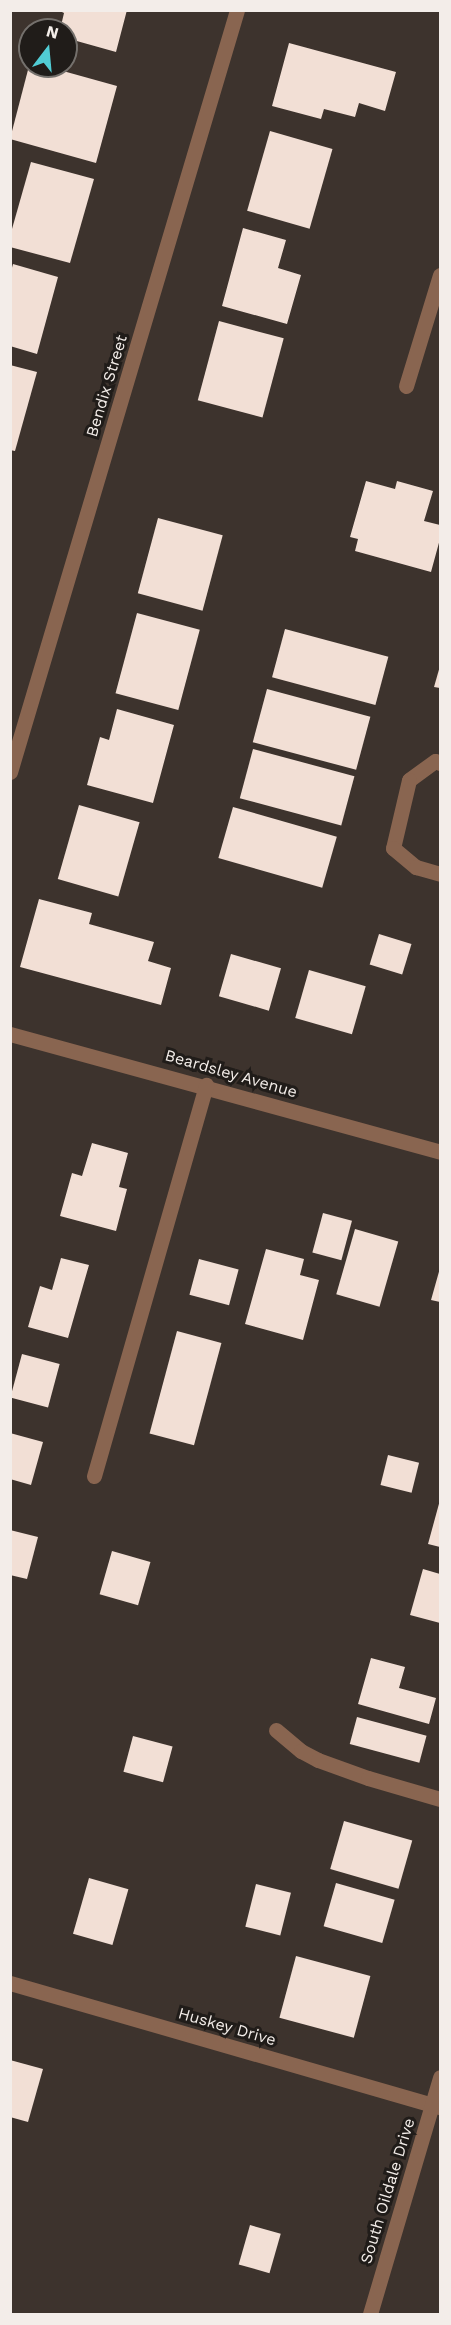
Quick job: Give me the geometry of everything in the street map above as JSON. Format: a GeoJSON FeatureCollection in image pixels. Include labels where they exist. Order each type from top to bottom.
{"type":"FeatureCollection","features":[{"type":"Feature","properties":{"kind":"street","name":"Bendix Street"},"geometry":{"type":"LineString","coordinates":[[10,772],[237,10]]}},
{"type":"Feature","properties":{"kind":"street"},"geometry":{"type":"LineString","coordinates":[[406,386],[441,275]]}},
{"type":"Feature","properties":{"kind":"street"},"geometry":{"type":"LineString","coordinates":[[441,763],[435,761],[409,780],[393,848],[416,867],[441,874]]}},
{"type":"Feature","properties":{"kind":"street","name":"Beardsley Avenue"},"geometry":{"type":"LineString","coordinates":[[10,1034],[206,1085],[441,1152]]}},
{"type":"Feature","properties":{"kind":"street"},"geometry":{"type":"LineString","coordinates":[[94,1476],[206,1085]]}},
{"type":"Feature","properties":{"kind":"street"},"geometry":{"type":"LineString","coordinates":[[276,1730],[301,1751],[318,1760],[368,1778],[441,1799]]}},
{"type":"Feature","properties":{"kind":"street","name":"Huskey Drive"},"geometry":{"type":"LineString","coordinates":[[10,1983],[437,2106]]}},
{"type":"Feature","properties":{"kind":"street","name":"South Oildale Drive"},"geometry":{"type":"LineString","coordinates":[[370,2314],[437,2106],[441,2077]]}},
{"type":"Feature","properties":{"kind":"building"},"geometry":{"type":"Polygon","coordinates":[[[58,10],[127,10],[116,52],[78,41],[78,18],[63,18],[64,13],[58,10]]]}},
{"type":"Feature","properties":{"kind":"building"},"geometry":{"type":"Polygon","coordinates":[[[289,43],[396,72],[385,111],[359,103],[355,117],[324,109],[321,119],[272,106],[289,43]]]}},
{"type":"Feature","properties":{"kind":"building"},"geometry":{"type":"Polygon","coordinates":[[[78,75],[117,86],[96,163],[10,139],[26,78],[78,78],[78,75]]]}},
{"type":"Feature","properties":{"kind":"building"},"geometry":{"type":"Polygon","coordinates":[[[270,131],[332,149],[310,229],[247,211],[270,131]]]}},
{"type":"Feature","properties":{"kind":"building"},"geometry":{"type":"Polygon","coordinates":[[[31,162],[94,179],[70,263],[10,247],[10,236],[31,162]]]}},
{"type":"Feature","properties":{"kind":"building"},"geometry":{"type":"Polygon","coordinates":[[[243,228],[286,240],[278,268],[301,275],[287,324],[222,306],[243,228]]]}},
{"type":"Feature","properties":{"kind":"building"},"geometry":{"type":"Polygon","coordinates":[[[13,264],[58,277],[37,354],[10,346],[10,275],[13,264]]]}},
{"type":"Feature","properties":{"kind":"building"},"geometry":{"type":"Polygon","coordinates":[[[219,321],[284,338],[262,418],[198,400],[219,321]]]}},
{"type":"Feature","properties":{"kind":"building"},"geometry":{"type":"Polygon","coordinates":[[[10,365],[37,372],[15,451],[10,450],[10,365]]]}},
{"type":"Feature","properties":{"kind":"building"},"geometry":{"type":"Polygon","coordinates":[[[366,481],[395,489],[397,481],[433,491],[424,521],[440,525],[440,539],[431,572],[355,551],[358,539],[350,537],[366,481]]]}},
{"type":"Feature","properties":{"kind":"building"},"geometry":{"type":"Polygon","coordinates":[[[158,518],[223,535],[203,611],[138,593],[158,518]]]}},
{"type":"Feature","properties":{"kind":"building"},"geometry":{"type":"Polygon","coordinates":[[[137,613],[200,630],[178,710],[116,693],[137,613]]]}},
{"type":"Feature","properties":{"kind":"building"},"geometry":{"type":"Polygon","coordinates":[[[285,629],[388,657],[375,705],[272,677],[285,629]]]}},
{"type":"Feature","properties":{"kind":"building"},"geometry":{"type":"Polygon","coordinates":[[[440,666],[440,688],[434,687],[440,666]]]}},
{"type":"Feature","properties":{"kind":"building"},"geometry":{"type":"Polygon","coordinates":[[[267,689],[370,717],[356,770],[253,742],[267,689]]]}},
{"type":"Feature","properties":{"kind":"building"},"geometry":{"type":"Polygon","coordinates":[[[117,709],[174,725],[153,803],[87,785],[100,737],[109,740],[117,709]]]}},
{"type":"Feature","properties":{"kind":"building"},"geometry":{"type":"Polygon","coordinates":[[[253,749],[354,776],[341,825],[240,798],[253,749]]]}},
{"type":"Feature","properties":{"kind":"building"},"geometry":{"type":"Polygon","coordinates":[[[79,805],[140,822],[118,896],[58,879],[79,805]]]}},
{"type":"Feature","properties":{"kind":"building"},"geometry":{"type":"Polygon","coordinates":[[[233,807],[337,837],[322,888],[218,858],[233,807]]]}},
{"type":"Feature","properties":{"kind":"building"},"geometry":{"type":"Polygon","coordinates":[[[39,899],[92,913],[89,924],[154,942],[148,961],[171,968],[161,1005],[20,967],[39,899]]]}},
{"type":"Feature","properties":{"kind":"building"},"geometry":{"type":"Polygon","coordinates":[[[379,934],[412,944],[402,975],[370,965],[379,934]]]}},
{"type":"Feature","properties":{"kind":"building"},"geometry":{"type":"Polygon","coordinates":[[[231,954],[281,968],[269,1011],[219,996],[231,954]]]}},
{"type":"Feature","properties":{"kind":"building"},"geometry":{"type":"Polygon","coordinates":[[[309,970],[366,986],[352,1034],[295,1018],[309,970]]]}},
{"type":"Feature","properties":{"kind":"building"},"geometry":{"type":"Polygon","coordinates":[[[92,1143],[128,1153],[119,1187],[127,1189],[116,1231],[60,1216],[72,1173],[82,1176],[92,1143]]]}},
{"type":"Feature","properties":{"kind":"building"},"geometry":{"type":"Polygon","coordinates":[[[323,1213],[352,1221],[341,1260],[312,1253],[323,1213]]]}},
{"type":"Feature","properties":{"kind":"building"},"geometry":{"type":"Polygon","coordinates":[[[355,1229],[398,1241],[380,1307],[336,1294],[355,1229]]]}},
{"type":"Feature","properties":{"kind":"building"},"geometry":{"type":"Polygon","coordinates":[[[266,1249],[304,1259],[300,1275],[319,1280],[303,1340],[245,1324],[266,1249]]]}},
{"type":"Feature","properties":{"kind":"building"},"geometry":{"type":"Polygon","coordinates":[[[61,1258],[89,1265],[68,1338],[28,1327],[40,1286],[52,1290],[61,1258]]]}},
{"type":"Feature","properties":{"kind":"building"},"geometry":{"type":"Polygon","coordinates":[[[199,1259],[239,1270],[229,1305],[189,1295],[199,1259]]]}},
{"type":"Feature","properties":{"kind":"building"},"geometry":{"type":"Polygon","coordinates":[[[440,1268],[440,1302],[431,1300],[440,1268]]]}},
{"type":"Feature","properties":{"kind":"building"},"geometry":{"type":"Polygon","coordinates":[[[177,1331],[221,1343],[194,1445],[150,1433],[177,1331]]]}},
{"type":"Feature","properties":{"kind":"building"},"geometry":{"type":"Polygon","coordinates":[[[22,1354],[60,1364],[48,1408],[10,1397],[22,1354]]]}},
{"type":"Feature","properties":{"kind":"building"},"geometry":{"type":"Polygon","coordinates":[[[10,1433],[43,1442],[31,1485],[10,1479],[10,1433]]]}},
{"type":"Feature","properties":{"kind":"building"},"geometry":{"type":"Polygon","coordinates":[[[388,1455],[419,1463],[412,1493],[381,1485],[388,1455]]]}},
{"type":"Feature","properties":{"kind":"building"},"geometry":{"type":"Polygon","coordinates":[[[440,1500],[440,1547],[428,1544],[440,1500]]]}},
{"type":"Feature","properties":{"kind":"building"},"geometry":{"type":"Polygon","coordinates":[[[10,1530],[38,1537],[27,1579],[10,1575],[10,1530]]]}},
{"type":"Feature","properties":{"kind":"building"},"geometry":{"type":"Polygon","coordinates":[[[112,1551],[150,1562],[138,1605],[100,1594],[112,1551]]]}},
{"type":"Feature","properties":{"kind":"building"},"geometry":{"type":"Polygon","coordinates":[[[423,1569],[440,1574],[440,1623],[410,1615],[423,1569]]]}},
{"type":"Feature","properties":{"kind":"building"},"geometry":{"type":"Polygon","coordinates":[[[371,1658],[405,1667],[399,1688],[436,1698],[429,1724],[358,1704],[371,1658]]]}},
{"type":"Feature","properties":{"kind":"building"},"geometry":{"type":"Polygon","coordinates":[[[357,1717],[427,1736],[419,1763],[350,1744],[357,1717]]]}},
{"type":"Feature","properties":{"kind":"building"},"geometry":{"type":"Polygon","coordinates":[[[133,1736],[173,1747],[163,1782],[123,1772],[133,1736]]]}},
{"type":"Feature","properties":{"kind":"building"},"geometry":{"type":"Polygon","coordinates":[[[344,1821],[412,1841],[398,1889],[330,1869],[344,1821]]]}},
{"type":"Feature","properties":{"kind":"building"},"geometry":{"type":"Polygon","coordinates":[[[89,1878],[128,1889],[112,1945],[73,1934],[89,1878]]]}},
{"type":"Feature","properties":{"kind":"building"},"geometry":{"type":"Polygon","coordinates":[[[336,1883],[395,1900],[382,1943],[324,1926],[336,1883]]]}},
{"type":"Feature","properties":{"kind":"building"},"geometry":{"type":"Polygon","coordinates":[[[256,1884],[291,1893],[280,1935],[245,1927],[256,1884]]]}},
{"type":"Feature","properties":{"kind":"building"},"geometry":{"type":"Polygon","coordinates":[[[296,1956],[370,1976],[354,2038],[279,2018],[296,1956]]]}},
{"type":"Feature","properties":{"kind":"building"},"geometry":{"type":"Polygon","coordinates":[[[10,2060],[43,2069],[28,2122],[10,2117],[10,2060]]]}},
{"type":"Feature","properties":{"kind":"building"},"geometry":{"type":"Polygon","coordinates":[[[250,2225],[281,2234],[269,2273],[239,2264],[250,2225]]]}}]}
